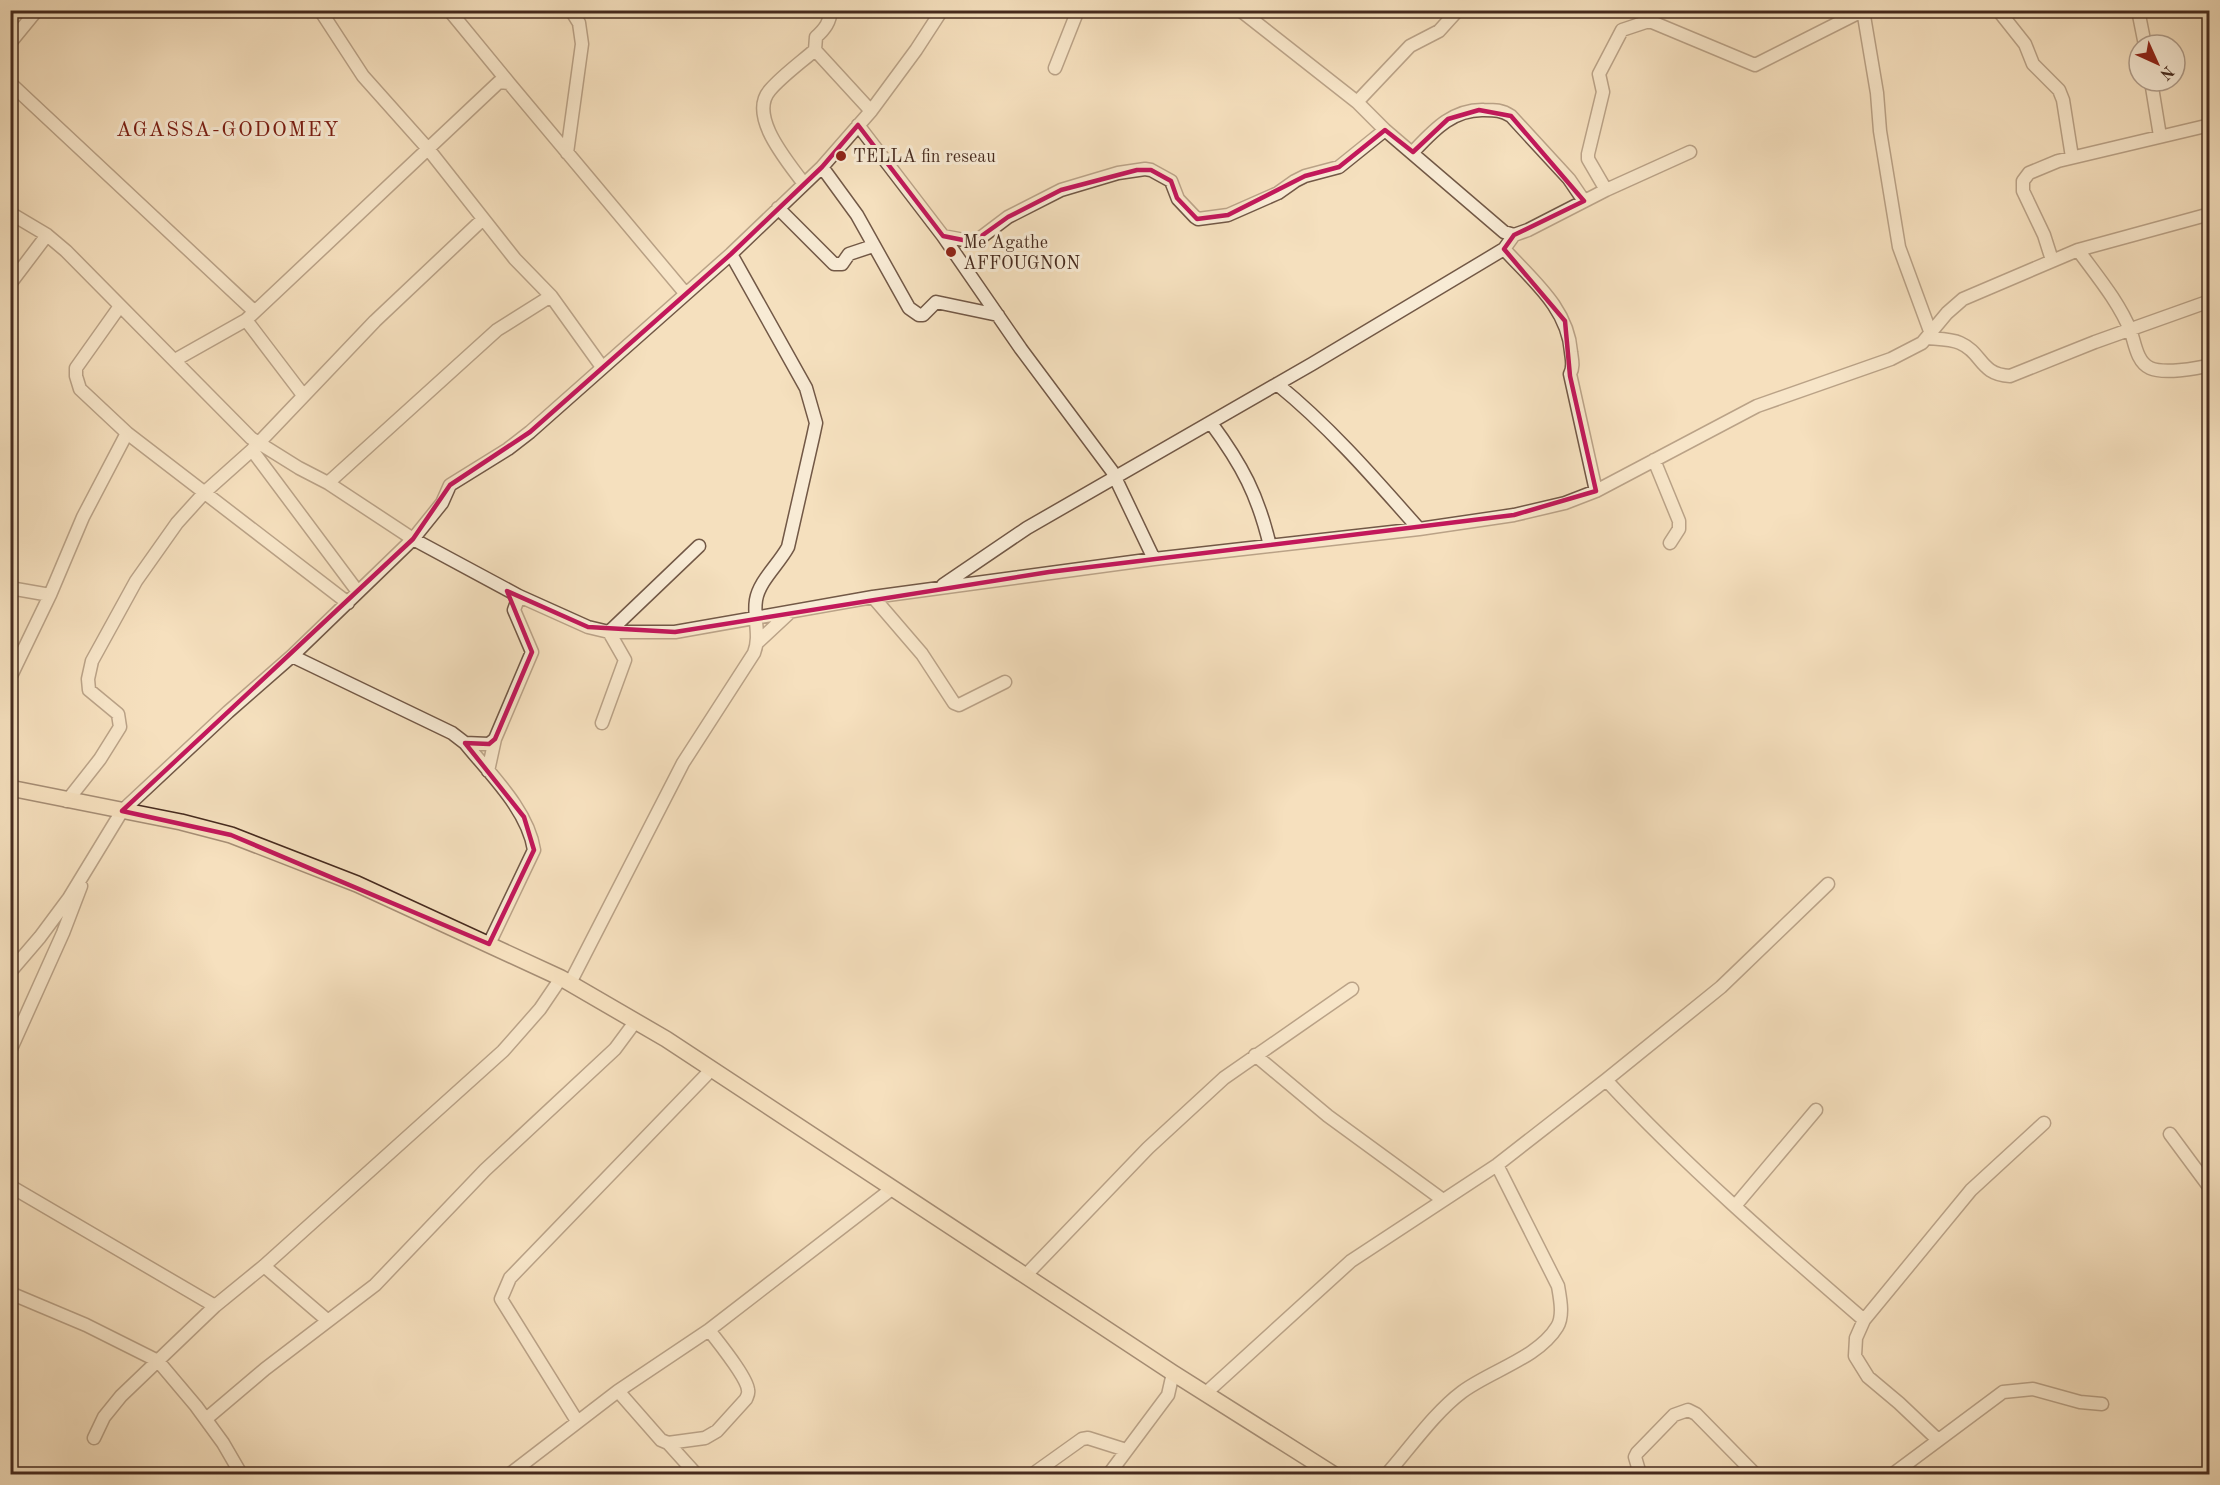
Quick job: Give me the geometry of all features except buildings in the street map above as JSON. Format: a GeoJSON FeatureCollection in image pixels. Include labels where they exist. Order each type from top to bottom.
{"type":"FeatureCollection","features":[{"type":"Feature","properties":{"kind":"main road"},"geometry":{"type":"LineString","coordinates":[[10,788],[181,822],[231,835],[357,884],[566,980],[666,1039],[1173,1372],[1333,1474]]}},
{"type":"Feature","properties":{"kind":"street"},"geometry":{"type":"LineString","coordinates":[[10,44],[37,10]]}},
{"type":"Feature","properties":{"kind":"street"},"geometry":{"type":"LineString","coordinates":[[320,10],[363,76],[429,150],[515,260],[551,296],[602,367]]}},
{"type":"Feature","properties":{"kind":"street"},"geometry":{"type":"LineString","coordinates":[[449,10],[685,293]]}},
{"type":"Feature","properties":{"kind":"street"},"geometry":{"type":"LineString","coordinates":[[567,153],[582,44],[579,23],[571,10]]}},
{"type":"Feature","properties":{"kind":"street"},"geometry":{"type":"LineString","coordinates":[[804,184],[771,136],[764,113],[768,92],[815,50],[816,37],[825,29],[831,18],[831,10]]}},
{"type":"Feature","properties":{"kind":"street"},"geometry":{"type":"LineString","coordinates":[[10,972],[40,937],[85,873],[122,811],[292,656],[413,539],[442,503],[450,485],[523,437],[731,254],[822,167],[871,111],[942,10]]}},
{"type":"Feature","properties":{"kind":"street"},"geometry":{"type":"LineString","coordinates":[[1055,68],[1078,10]]}},
{"type":"Feature","properties":{"kind":"street"},"geometry":{"type":"LineString","coordinates":[[1240,10],[1357,102],[1385,130],[1504,232],[1514,235]]}},
{"type":"Feature","properties":{"kind":"street"},"geometry":{"type":"LineString","coordinates":[[1357,102],[1410,46],[1439,31],[1458,10]]}},
{"type":"Feature","properties":{"kind":"street"},"geometry":{"type":"LineString","coordinates":[[1998,10],[2025,44],[2033,64],[2059,90],[2063,100],[2073,158]]}},
{"type":"Feature","properties":{"kind":"street"},"geometry":{"type":"LineString","coordinates":[[2138,10],[2143,33]]}},
{"type":"Feature","properties":{"kind":"street"},"geometry":{"type":"LineString","coordinates":[[1606,190],[1588,159],[1588,149],[1603,92],[1599,74],[1622,30],[1652,22],[1755,65],[1766,62],[1825,28],[1863,11],[1899,247],[1922,305],[1929,336]]}},
{"type":"Feature","properties":{"kind":"street"},"geometry":{"type":"LineString","coordinates":[[815,50],[871,111]]}},
{"type":"Feature","properties":{"kind":"street"},"geometry":{"type":"LineString","coordinates":[[10,83],[250,316],[303,395]]}},
{"type":"Feature","properties":{"kind":"street"},"geometry":{"type":"LineString","coordinates":[[175,360],[250,316],[429,150],[496,83],[509,84]]}},
{"type":"Feature","properties":{"kind":"street"},"geometry":{"type":"LineString","coordinates":[[2153,93],[2160,136]]}},
{"type":"Feature","properties":{"kind":"street"},"geometry":{"type":"LineString","coordinates":[[1413,152],[1436,128],[1461,113],[1479,110],[1504,112],[1511,116],[1569,179],[1584,201]]}},
{"type":"Feature","properties":{"kind":"street"},"geometry":{"type":"LineString","coordinates":[[858,125],[943,236],[1113,471],[1154,559]]}},
{"type":"Feature","properties":{"kind":"street"},"geometry":{"type":"LineString","coordinates":[[2052,260],[2044,235],[2023,191],[2023,181],[2029,173],[2058,161],[2210,125]]}},
{"type":"Feature","properties":{"kind":"street"},"geometry":{"type":"LineString","coordinates":[[943,236],[975,242],[1008,217],[1060,190],[1118,173],[1145,169],[1172,181],[1178,199],[1198,219],[1228,215],[1278,193],[1305,176],[1339,167],[1385,130]]}},
{"type":"Feature","properties":{"kind":"street"},"geometry":{"type":"LineString","coordinates":[[939,587],[1027,528],[1211,423],[1504,249],[1514,235],[1690,152]]}},
{"type":"Feature","properties":{"kind":"street"},"geometry":{"type":"LineString","coordinates":[[822,167],[856,215],[909,308],[919,315],[925,313],[936,302],[998,315]]}},
{"type":"Feature","properties":{"kind":"street"},"geometry":{"type":"LineString","coordinates":[[778,208],[834,264],[842,264],[849,254],[873,246]]}},
{"type":"Feature","properties":{"kind":"street"},"geometry":{"type":"LineString","coordinates":[[10,213],[66,251],[251,438],[358,592]]}},
{"type":"Feature","properties":{"kind":"street"},"geometry":{"type":"LineString","coordinates":[[255,446],[328,483],[413,539],[519,596],[588,627],[609,632],[675,632],[939,587],[1154,559],[1419,529],[1514,515],[1565,503],[1596,491],[1757,406],[1891,359],[1929,336],[1947,313],[1963,299],[2078,250],[2210,214]]}},
{"type":"Feature","properties":{"kind":"street"},"geometry":{"type":"LineString","coordinates":[[67,801],[100,759],[120,727],[118,714],[89,690],[88,679],[92,661],[136,581],[177,523],[205,492],[255,446],[375,321],[482,220]]}},
{"type":"Feature","properties":{"kind":"street"},"geometry":{"type":"LineString","coordinates":[[10,284],[47,236]]}},
{"type":"Feature","properties":{"kind":"street"},"geometry":{"type":"LineString","coordinates":[[1504,249],[1544,292],[1565,321],[1571,345],[1573,368],[1570,374],[1596,491]]}},
{"type":"Feature","properties":{"kind":"street"},"geometry":{"type":"LineString","coordinates":[[2078,250],[2109,294],[2130,330],[2140,361],[2150,368],[2159,370],[2210,365]]}},
{"type":"Feature","properties":{"kind":"street"},"geometry":{"type":"LineString","coordinates":[[93,1437],[104,1417],[158,1361],[215,1306],[264,1266],[503,1051],[566,980],[683,763],[754,653],[758,642],[756,602],[759,590],[782,560],[788,547],[816,423],[806,388],[731,254]]}},
{"type":"Feature","properties":{"kind":"street"},"geometry":{"type":"LineString","coordinates":[[328,483],[497,330],[551,296]]}},
{"type":"Feature","properties":{"kind":"street"},"geometry":{"type":"LineString","coordinates":[[1929,336],[1960,343],[1988,370],[1998,375],[2010,376],[2210,301]]}},
{"type":"Feature","properties":{"kind":"street"},"geometry":{"type":"LineString","coordinates":[[1922,305],[1947,313]]}},
{"type":"Feature","properties":{"kind":"street"},"geometry":{"type":"LineString","coordinates":[[120,306],[76,368],[80,389],[127,433],[348,603]]}},
{"type":"Feature","properties":{"kind":"street"},"geometry":{"type":"LineString","coordinates":[[1277,384],[1310,410],[1350,451],[1419,529]]}},
{"type":"Feature","properties":{"kind":"street"},"geometry":{"type":"LineString","coordinates":[[1211,423],[1245,472],[1264,520],[1270,546]]}},
{"type":"Feature","properties":{"kind":"street"},"geometry":{"type":"LineString","coordinates":[[10,678],[50,595],[83,517],[127,433]]}},
{"type":"Feature","properties":{"kind":"street"},"geometry":{"type":"LineString","coordinates":[[1654,460],[1678,521],[1679,529],[1670,543]]}},
{"type":"Feature","properties":{"kind":"street"},"geometry":{"type":"LineString","coordinates":[[609,632],[699,546]]}},
{"type":"Feature","properties":{"kind":"street"},"geometry":{"type":"LineString","coordinates":[[10,588],[50,595]]}},
{"type":"Feature","properties":{"kind":"street"},"geometry":{"type":"LineString","coordinates":[[488,771],[495,739],[532,652],[514,610],[519,596]]}},
{"type":"Feature","properties":{"kind":"street"},"geometry":{"type":"LineString","coordinates":[[873,597],[922,654],[945,693],[954,703],[959,705],[1005,682]]}},
{"type":"Feature","properties":{"kind":"street"},"geometry":{"type":"LineString","coordinates":[[758,642],[789,613]]}},
{"type":"Feature","properties":{"kind":"street"},"geometry":{"type":"LineString","coordinates":[[602,723],[625,660],[609,632]]}},
{"type":"Feature","properties":{"kind":"street"},"geometry":{"type":"LineString","coordinates":[[292,656],[438,726],[465,743],[524,817],[532,835],[534,850],[489,944]]}},
{"type":"Feature","properties":{"kind":"street"},"geometry":{"type":"LineString","coordinates":[[465,743],[489,744],[495,739]]}},
{"type":"Feature","properties":{"kind":"street"},"geometry":{"type":"LineString","coordinates":[[10,1051],[72,914],[85,873]]}},
{"type":"Feature","properties":{"kind":"street"},"geometry":{"type":"LineString","coordinates":[[1207,1392],[1351,1261],[1497,1165],[1721,987],[1828,884]]}},
{"type":"Feature","properties":{"kind":"street"},"geometry":{"type":"LineString","coordinates":[[1027,1274],[1148,1148],[1224,1078],[1352,989]]}},
{"type":"Feature","properties":{"kind":"street"},"geometry":{"type":"LineString","coordinates":[[206,1419],[265,1369],[375,1285],[485,1170],[615,1049],[635,1022]]}},
{"type":"Feature","properties":{"kind":"street"},"geometry":{"type":"LineString","coordinates":[[1255,1055],[1328,1116],[1443,1200]]}},
{"type":"Feature","properties":{"kind":"street"},"geometry":{"type":"LineString","coordinates":[[578,1421],[501,1299],[510,1278],[711,1070]]}},
{"type":"Feature","properties":{"kind":"street"},"geometry":{"type":"LineString","coordinates":[[1606,1080],[1648,1125],[1735,1206],[1864,1320]]}},
{"type":"Feature","properties":{"kind":"street"},"geometry":{"type":"LineString","coordinates":[[1735,1206],[1816,1110]]}},
{"type":"Feature","properties":{"kind":"street"},"geometry":{"type":"LineString","coordinates":[[1937,1439],[1899,1402],[1868,1377],[1855,1356],[1856,1338],[1864,1320],[1971,1190],[2044,1123]]}},
{"type":"Feature","properties":{"kind":"street"},"geometry":{"type":"LineString","coordinates":[[2170,1134],[2210,1188]]}},
{"type":"Feature","properties":{"kind":"street"},"geometry":{"type":"LineString","coordinates":[[1387,1474],[1448,1404],[1463,1391],[1534,1350],[1559,1325],[1561,1305],[1558,1286],[1497,1165]]}},
{"type":"Feature","properties":{"kind":"street"},"geometry":{"type":"LineString","coordinates":[[10,1186],[215,1306]]}},
{"type":"Feature","properties":{"kind":"street"},"geometry":{"type":"LineString","coordinates":[[510,1474],[618,1390],[709,1330],[893,1188]]}},
{"type":"Feature","properties":{"kind":"street"},"geometry":{"type":"LineString","coordinates":[[264,1266],[327,1320]]}},
{"type":"Feature","properties":{"kind":"street"},"geometry":{"type":"LineString","coordinates":[[10,1293],[86,1324],[158,1361],[206,1419],[242,1474]]}},
{"type":"Feature","properties":{"kind":"street"},"geometry":{"type":"LineString","coordinates":[[668,1443],[705,1438],[717,1431],[748,1395],[748,1389],[740,1374],[709,1330]]}},
{"type":"Feature","properties":{"kind":"street"},"geometry":{"type":"LineString","coordinates":[[1109,1474],[1168,1395],[1173,1372]]}},
{"type":"Feature","properties":{"kind":"street"},"geometry":{"type":"LineString","coordinates":[[1893,1474],[2003,1392],[2033,1389],[2080,1402],[2102,1404]]}},
{"type":"Feature","properties":{"kind":"street"},"geometry":{"type":"LineString","coordinates":[[618,1390],[661,1440],[668,1443],[696,1474]]}},
{"type":"Feature","properties":{"kind":"street"},"geometry":{"type":"LineString","coordinates":[[1640,1474],[1635,1457],[1637,1453],[1674,1415],[1688,1410],[1696,1414],[1755,1474]]}},
{"type":"Feature","properties":{"kind":"street"},"geometry":{"type":"LineString","coordinates":[[1033,1474],[1082,1439],[1088,1438],[1126,1450]]}},
{"type":"Feature","properties":{"kind":"highlighted area"},"geometry":{"type":"Polygon","coordinates":[[[1479,110],[1511,116],[1584,201],[1514,235],[1504,249],[1565,321],[1570,376],[1596,491],[1514,515],[1049,572],[675,632],[588,627],[507,591],[532,652],[495,739],[489,744],[465,743],[524,817],[534,850],[489,944],[231,835],[122,811],[413,539],[450,485],[530,432],[731,254],[822,167],[858,125],[943,236],[973,242],[1008,217],[1061,190],[1137,170],[1151,170],[1171,181],[1177,198],[1197,219],[1228,215],[1305,176],[1339,167],[1385,130],[1413,152],[1448,119],[1479,110]]]}},
{"type":"Feature","properties":{"kind":"place","name":"TELLA fin reseau"},"geometry":{"type":"Point","coordinates":[841,156]}},
{"type":"Feature","properties":{"kind":"place","name":"Me Agathe AFFOUGNON"},"geometry":{"type":"Point","coordinates":[951,252]}},
{"type":"Feature","properties":{"kind":"district","name":"AGASSA-GODOMEY"},"geometry":{"type":"Point","coordinates":[228,129]}}]}
